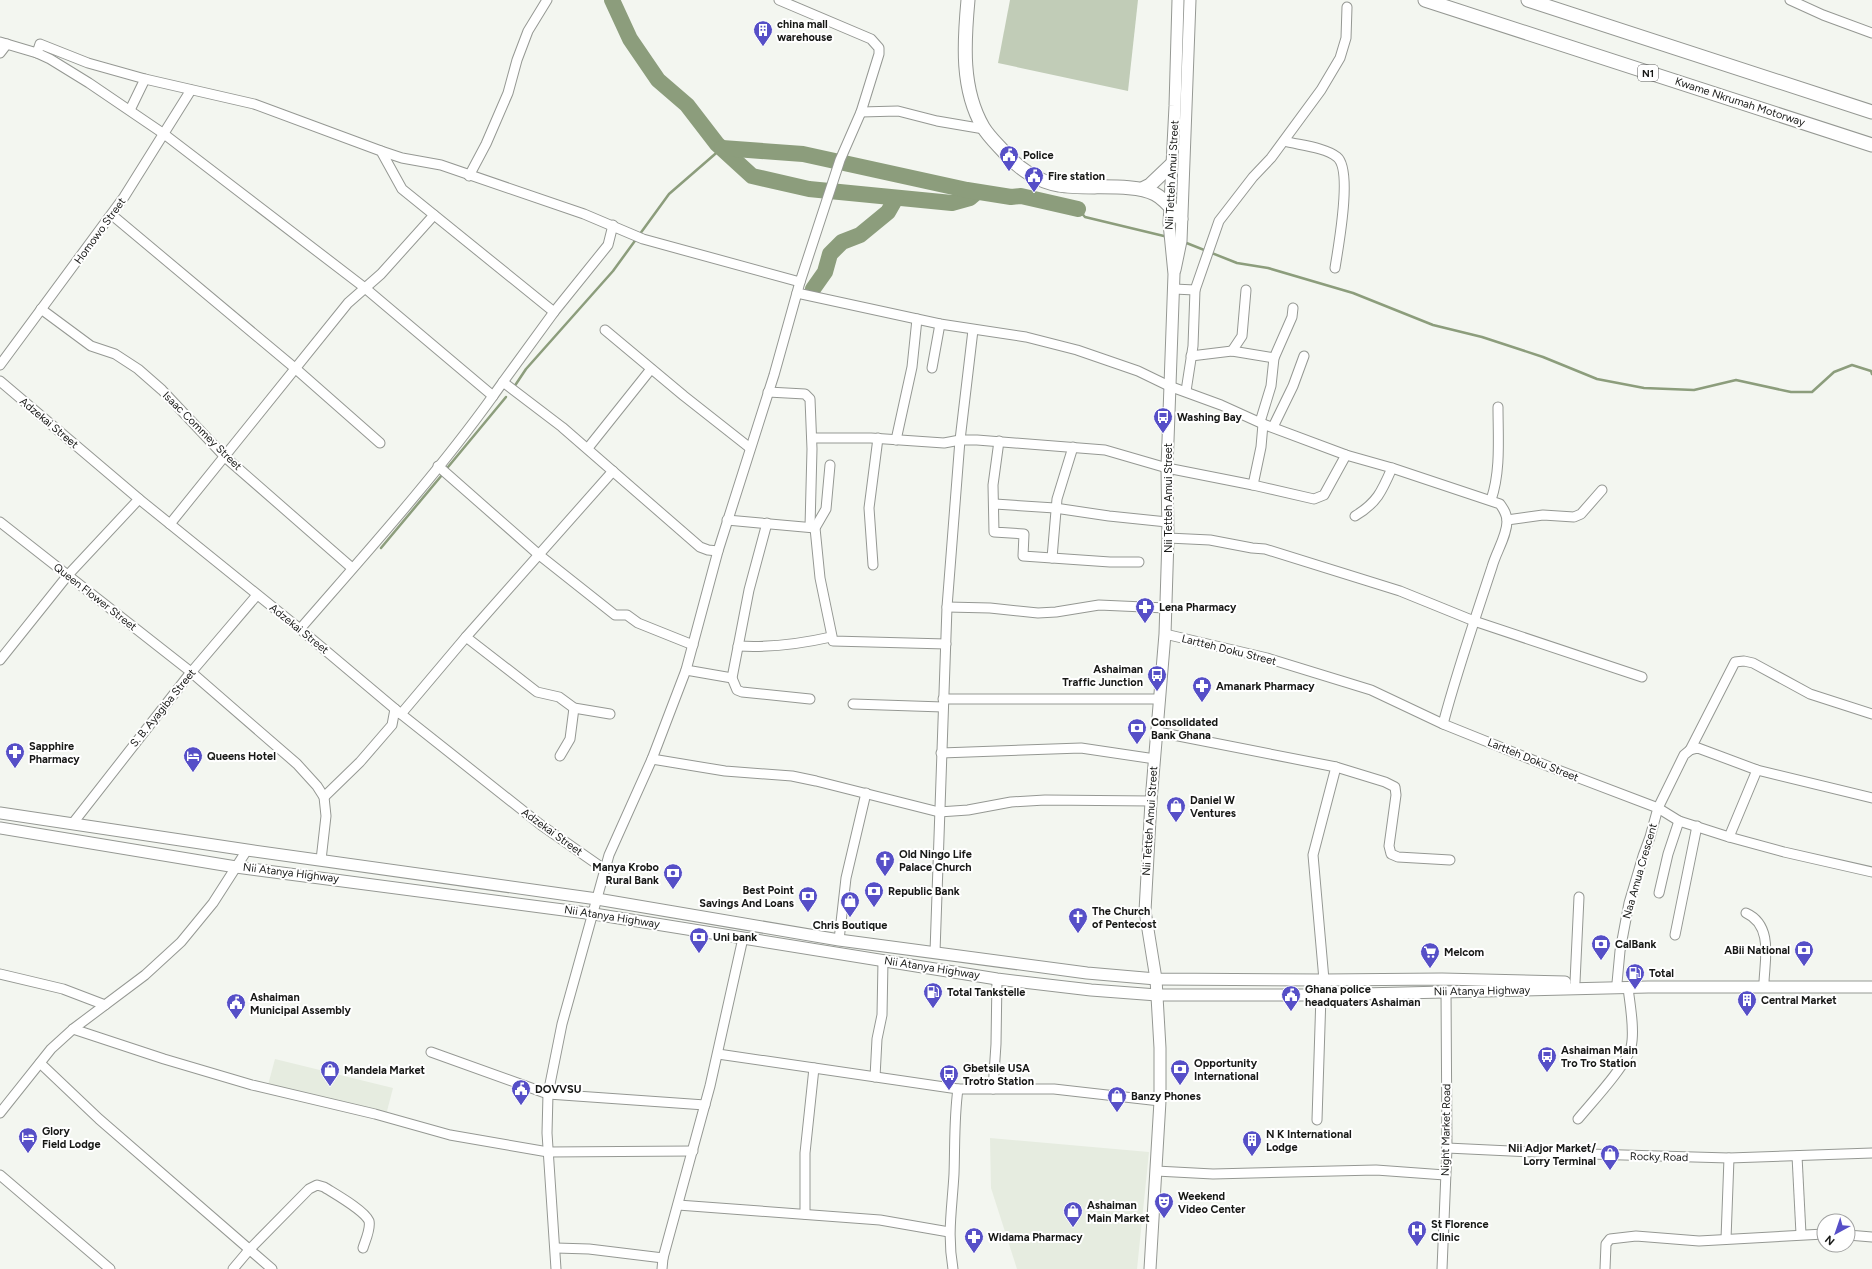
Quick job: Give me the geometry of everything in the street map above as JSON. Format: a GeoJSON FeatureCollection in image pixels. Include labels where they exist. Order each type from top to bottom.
{"type":"FeatureCollection","features":[{"type":"Feature","properties":{"kind":"highway"},"geometry":{"type":"LineString","coordinates":[[968,0],[964,51],[968,90],[973,108],[984,129],[1015,164],[1033,175],[1056,185],[1073,187],[1142,189],[1156,195],[1170,206],[1181,219]]}},
{"type":"Feature","properties":{"kind":"highway","name":"Kwame Nkrumah Motorway"},"geometry":{"type":"LineString","coordinates":[[1425,0],[1872,145]]}},
{"type":"Feature","properties":{"kind":"highway"},"geometry":{"type":"LineString","coordinates":[[1528,0],[1872,112]]}},
{"type":"Feature","properties":{"kind":"highway"},"geometry":{"type":"LineString","coordinates":[[1142,189],[1159,177],[1171,165]]}},
{"type":"Feature","properties":{"kind":"main road","name":"Nii Tetteh Amui Street"},"geometry":{"type":"LineString","coordinates":[[1150,1269],[1160,1101],[1160,1048],[1156,979],[1145,911],[1151,801],[1158,732],[1166,608],[1168,538],[1167,468],[1174,290],[1174,274],[1170,237],[1170,206],[1171,165],[1176,106],[1178,0]]}},
{"type":"Feature","properties":{"kind":"main road"},"geometry":{"type":"LineString","coordinates":[[1174,274],[1179,254],[1190,0]]}},
{"type":"Feature","properties":{"kind":"main road"},"geometry":{"type":"LineString","coordinates":[[0,812],[247,850],[598,899],[839,940],[1070,971],[1156,979],[1442,979],[1617,983],[1872,981]]}},
{"type":"Feature","properties":{"kind":"main road","name":"Nii Atanya Highway"},"geometry":{"type":"LineString","coordinates":[[0,828],[236,867],[594,914],[997,979],[1084,990],[1157,995],[1321,995],[1628,988],[1872,987]]}},
{"type":"Feature","properties":{"kind":"street"},"geometry":{"type":"LineString","coordinates":[[469,176],[486,144],[508,93],[517,60],[528,31],[548,0]]}},
{"type":"Feature","properties":{"kind":"street"},"geometry":{"type":"LineString","coordinates":[[556,1269],[556,1248],[548,1152],[548,1094],[562,1024],[594,914],[604,869],[616,837],[652,759],[686,670],[727,520],[768,392],[800,282],[840,160],[862,112],[879,54],[880,48],[871,39],[779,0]]}},
{"type":"Feature","properties":{"kind":"street"},"geometry":{"type":"LineString","coordinates":[[1790,0],[1823,15],[1872,33]]}},
{"type":"Feature","properties":{"kind":"street"},"geometry":{"type":"LineString","coordinates":[[1186,391],[1193,339],[1195,290],[1219,221],[1284,141],[1321,90],[1340,58],[1346,38],[1347,7]]}},
{"type":"Feature","properties":{"kind":"street"},"geometry":{"type":"LineString","coordinates":[[0,52],[3,43],[37,53],[65,68],[130,110],[164,134],[364,288],[493,396]]}},
{"type":"Feature","properties":{"kind":"street"},"geometry":{"type":"LineString","coordinates":[[37,53],[40,44],[88,63],[145,79],[254,104],[381,151],[402,158],[441,166],[613,225],[639,237],[800,282]]}},
{"type":"Feature","properties":{"kind":"street"},"geometry":{"type":"LineString","coordinates":[[130,110],[145,79]]}},
{"type":"Feature","properties":{"kind":"street","name":"Homowo Street"},"geometry":{"type":"LineString","coordinates":[[0,365],[3,354],[41,310],[112,215],[141,173],[191,90]]}},
{"type":"Feature","properties":{"kind":"street"},"geometry":{"type":"LineString","coordinates":[[862,112],[898,111],[937,121],[984,129]]}},
{"type":"Feature","properties":{"kind":"street"},"geometry":{"type":"LineString","coordinates":[[1284,141],[1331,153],[1338,158],[1342,166],[1344,176],[1342,222],[1335,268]]}},
{"type":"Feature","properties":{"kind":"street"},"geometry":{"type":"LineString","coordinates":[[381,151],[402,189],[554,312]]}},
{"type":"Feature","properties":{"kind":"street"},"geometry":{"type":"LineString","coordinates":[[112,215],[296,369],[380,443]]}},
{"type":"Feature","properties":{"kind":"street"},"geometry":{"type":"LineString","coordinates":[[170,524],[296,369],[348,302],[381,274],[434,215]]}},
{"type":"Feature","properties":{"kind":"street"},"geometry":{"type":"LineString","coordinates":[[300,628],[465,435],[554,312],[608,245],[613,225]]}},
{"type":"Feature","properties":{"kind":"street"},"geometry":{"type":"LineString","coordinates":[[1174,290],[1195,290]]}},
{"type":"Feature","properties":{"kind":"street"},"geometry":{"type":"LineString","coordinates":[[1232,351],[1242,336],[1246,290]]}},
{"type":"Feature","properties":{"kind":"street"},"geometry":{"type":"LineString","coordinates":[[798,293],[940,324],[1026,337],[1077,350],[1138,371],[1170,386],[1346,455],[1392,468],[1500,504],[1506,512],[1506,529],[1497,550],[1474,621],[1443,724]]}},
{"type":"Feature","properties":{"kind":"street"},"geometry":{"type":"LineString","coordinates":[[1253,485],[1262,423],[1271,386],[1274,358],[1292,317],[1293,308]]}},
{"type":"Feature","properties":{"kind":"street","name":"Isaac Commey Street"},"geometry":{"type":"LineString","coordinates":[[41,310],[91,346],[115,354],[138,369],[162,390],[225,456],[352,568]]}},
{"type":"Feature","properties":{"kind":"street"},"geometry":{"type":"LineString","coordinates":[[896,440],[912,367],[917,319]]}},
{"type":"Feature","properties":{"kind":"street"},"geometry":{"type":"LineString","coordinates":[[932,368],[940,324]]}},
{"type":"Feature","properties":{"kind":"street"},"geometry":{"type":"LineString","coordinates":[[605,330],[651,369],[750,448]]}},
{"type":"Feature","properties":{"kind":"street"},"geometry":{"type":"LineString","coordinates":[[935,952],[947,607],[960,440],[973,330]]}},
{"type":"Feature","properties":{"kind":"street"},"geometry":{"type":"LineString","coordinates":[[1190,356],[1232,351],[1274,358]]}},
{"type":"Feature","properties":{"kind":"street"},"geometry":{"type":"LineString","coordinates":[[1272,427],[1288,398],[1304,356]]}},
{"type":"Feature","properties":{"kind":"street"},"geometry":{"type":"LineString","coordinates":[[588,448],[651,369]]}},
{"type":"Feature","properties":{"kind":"street","name":"Adzekai Street"},"geometry":{"type":"LineString","coordinates":[[0,381],[139,499],[300,628],[398,711],[541,825],[604,869]]}},
{"type":"Feature","properties":{"kind":"street"},"geometry":{"type":"LineString","coordinates":[[503,382],[588,448],[700,547],[718,551]]}},
{"type":"Feature","properties":{"kind":"street"},"geometry":{"type":"LineString","coordinates":[[768,392],[805,394],[810,399],[813,527],[831,638],[836,642],[946,644]]}},
{"type":"Feature","properties":{"kind":"street"},"geometry":{"type":"LineString","coordinates":[[1491,500],[1495,488],[1496,475],[1498,407]]}},
{"type":"Feature","properties":{"kind":"street"},"geometry":{"type":"LineString","coordinates":[[812,438],[878,438],[944,443],[960,440],[999,441],[1073,447],[1120,453],[1167,468],[1314,499],[1324,495],[1346,455]]}},
{"type":"Feature","properties":{"kind":"street"},"geometry":{"type":"LineString","coordinates":[[873,565],[869,508],[878,438]]}},
{"type":"Feature","properties":{"kind":"street"},"geometry":{"type":"LineString","coordinates":[[999,441],[993,485],[995,504],[994,532],[1024,534],[1023,556],[1139,562]]}},
{"type":"Feature","properties":{"kind":"street"},"geometry":{"type":"LineString","coordinates":[[1052,558],[1055,508],[1073,447]]}},
{"type":"Feature","properties":{"kind":"street"},"geometry":{"type":"LineString","coordinates":[[813,527],[824,514],[826,509],[830,465]]}},
{"type":"Feature","properties":{"kind":"street"},"geometry":{"type":"LineString","coordinates":[[438,466],[538,554],[615,615],[627,615],[638,624],[693,645]]}},
{"type":"Feature","properties":{"kind":"street"},"geometry":{"type":"LineString","coordinates":[[1354,516],[1373,504],[1381,492],[1392,468]]}},
{"type":"Feature","properties":{"kind":"street"},"geometry":{"type":"LineString","coordinates":[[321,860],[326,816],[324,797],[360,762],[392,725],[398,711],[614,471]]}},
{"type":"Feature","properties":{"kind":"street"},"geometry":{"type":"LineString","coordinates":[[1507,520],[1543,515],[1574,517],[1581,514],[1602,490]]}},
{"type":"Feature","properties":{"kind":"street"},"geometry":{"type":"LineString","coordinates":[[0,659],[68,575],[139,499]]}},
{"type":"Feature","properties":{"kind":"street"},"geometry":{"type":"LineString","coordinates":[[995,504],[1055,508],[1109,516],[1167,522]]}},
{"type":"Feature","properties":{"kind":"street"},"geometry":{"type":"LineString","coordinates":[[727,520],[813,527]]}},
{"type":"Feature","properties":{"kind":"street","name":"Queen Flower Street"},"geometry":{"type":"LineString","coordinates":[[0,522],[191,672],[246,720],[278,745],[318,786],[324,797]]}},
{"type":"Feature","properties":{"kind":"street"},"geometry":{"type":"LineString","coordinates":[[767,523],[749,590],[732,678],[736,690],[742,692],[810,699]]}},
{"type":"Feature","properties":{"kind":"street"},"geometry":{"type":"LineString","coordinates":[[1168,538],[1210,540],[1265,549],[1400,591],[1474,621],[1642,677]]}},
{"type":"Feature","properties":{"kind":"street","name":"S. B. Ayagiba Street"},"geometry":{"type":"LineString","coordinates":[[73,823],[191,672],[257,595]]}},
{"type":"Feature","properties":{"kind":"street"},"geometry":{"type":"LineString","coordinates":[[947,607],[966,606],[1038,613],[1099,606],[1166,608]]}},
{"type":"Feature","properties":{"kind":"street","name":"Lartteh Doku Street"},"geometry":{"type":"LineString","coordinates":[[1165,634],[1267,658],[1371,690],[1443,724],[1658,808],[1679,821],[1784,852],[1872,872]]}},
{"type":"Feature","properties":{"kind":"street"},"geometry":{"type":"LineString","coordinates":[[466,637],[537,692],[559,697],[574,708],[610,714]]}},
{"type":"Feature","properties":{"kind":"street"},"geometry":{"type":"LineString","coordinates":[[738,646],[761,648],[807,643],[831,638]]}},
{"type":"Feature","properties":{"kind":"street"},"geometry":{"type":"LineString","coordinates":[[1658,808],[1684,755],[1690,750],[1735,662],[1744,661],[1753,663],[1799,689],[1872,714]]}},
{"type":"Feature","properties":{"kind":"street"},"geometry":{"type":"LineString","coordinates":[[686,670],[732,678]]}},
{"type":"Feature","properties":{"kind":"street"},"geometry":{"type":"LineString","coordinates":[[852,704],[1160,699]]}},
{"type":"Feature","properties":{"kind":"street"},"geometry":{"type":"LineString","coordinates":[[560,756],[570,739],[574,708]]}},
{"type":"Feature","properties":{"kind":"street"},"geometry":{"type":"LineString","coordinates":[[1158,732],[1336,767],[1385,782],[1395,787],[1396,795],[1389,846],[1391,854],[1398,857],[1450,860]]}},
{"type":"Feature","properties":{"kind":"street"},"geometry":{"type":"LineString","coordinates":[[941,753],[977,750],[1081,748],[1155,759]]}},
{"type":"Feature","properties":{"kind":"street"},"geometry":{"type":"LineString","coordinates":[[1690,750],[1698,748],[1757,770],[1872,798]]}},
{"type":"Feature","properties":{"kind":"street"},"geometry":{"type":"LineString","coordinates":[[652,759],[725,771],[792,776],[939,812],[968,810],[1011,802],[1045,800],[1151,801]]}},
{"type":"Feature","properties":{"kind":"street"},"geometry":{"type":"LineString","coordinates":[[1324,980],[1313,855],[1336,767]]}},
{"type":"Feature","properties":{"kind":"street"},"geometry":{"type":"LineString","coordinates":[[1729,837],[1757,770]]}},
{"type":"Feature","properties":{"kind":"street"},"geometry":{"type":"LineString","coordinates":[[839,940],[846,878],[866,793]]}},
{"type":"Feature","properties":{"kind":"street","name":"Naa Amua Crescent"},"geometry":{"type":"LineString","coordinates":[[1617,983],[1619,958],[1629,903],[1658,808]]}},
{"type":"Feature","properties":{"kind":"street"},"geometry":{"type":"LineString","coordinates":[[1659,893],[1668,854],[1679,821]]}},
{"type":"Feature","properties":{"kind":"street"},"geometry":{"type":"LineString","coordinates":[[1675,935],[1697,826]]}},
{"type":"Feature","properties":{"kind":"street"},"geometry":{"type":"LineString","coordinates":[[0,1113],[51,1049],[72,1029],[145,975],[181,942],[213,903],[247,850]]}},
{"type":"Feature","properties":{"kind":"street"},"geometry":{"type":"LineString","coordinates":[[1575,982],[1579,897]]}},
{"type":"Feature","properties":{"kind":"street"},"geometry":{"type":"LineString","coordinates":[[1746,913],[1751,915],[1761,927],[1767,944],[1764,982]]}},
{"type":"Feature","properties":{"kind":"street"},"geometry":{"type":"LineString","coordinates":[[662,1269],[663,1258],[693,1152],[718,1054],[743,938]]}},
{"type":"Feature","properties":{"kind":"street"},"geometry":{"type":"LineString","coordinates":[[875,1077],[878,1039],[882,1015],[883,961]]}},
{"type":"Feature","properties":{"kind":"street"},"geometry":{"type":"LineString","coordinates":[[0,974],[16,976],[63,989],[104,1005]]}},
{"type":"Feature","properties":{"kind":"street"},"geometry":{"type":"LineString","coordinates":[[993,1089],[996,1044],[997,979]]}},
{"type":"Feature","properties":{"kind":"street"},"geometry":{"type":"LineString","coordinates":[[1578,1119],[1610,1081],[1631,1048],[1632,1037],[1628,988]]}},
{"type":"Feature","properties":{"kind":"street","name":"Night Market Road"},"geometry":{"type":"LineString","coordinates":[[1442,1269],[1447,1148],[1446,991]]}},
{"type":"Feature","properties":{"kind":"street"},"geometry":{"type":"LineString","coordinates":[[1317,1120],[1321,995]]}},
{"type":"Feature","properties":{"kind":"street"},"geometry":{"type":"LineString","coordinates":[[72,1029],[164,1059],[252,1085],[375,1114],[450,1135],[548,1152],[693,1152]]}},
{"type":"Feature","properties":{"kind":"street"},"geometry":{"type":"LineString","coordinates":[[431,1052],[548,1094],[705,1105]]}},
{"type":"Feature","properties":{"kind":"street"},"geometry":{"type":"LineString","coordinates":[[718,1054],[958,1089],[1054,1089],[1160,1101]]}},
{"type":"Feature","properties":{"kind":"street"},"geometry":{"type":"LineString","coordinates":[[40,1063],[100,1119],[272,1269]]}},
{"type":"Feature","properties":{"kind":"street"},"geometry":{"type":"LineString","coordinates":[[805,1214],[805,1153],[814,1068]]}},
{"type":"Feature","properties":{"kind":"street"},"geometry":{"type":"LineString","coordinates":[[953,1269],[949,1246],[949,1232],[954,1174],[955,1109],[958,1089]]}},
{"type":"Feature","properties":{"kind":"street","name":"Rocky Road"},"geometry":{"type":"LineString","coordinates":[[1447,1148],[1554,1154],[1728,1158],[1872,1153]]}},
{"type":"Feature","properties":{"kind":"street"},"geometry":{"type":"LineString","coordinates":[[1797,1156],[1801,1234]]}},
{"type":"Feature","properties":{"kind":"street"},"geometry":{"type":"LineString","coordinates":[[1726,1239],[1728,1158]]}},
{"type":"Feature","properties":{"kind":"street"},"geometry":{"type":"LineString","coordinates":[[1156,1171],[1214,1174],[1376,1170],[1445,1175]]}},
{"type":"Feature","properties":{"kind":"street"},"geometry":{"type":"LineString","coordinates":[[0,1175],[110,1269]]}},
{"type":"Feature","properties":{"kind":"street"},"geometry":{"type":"LineString","coordinates":[[232,1269],[309,1189],[317,1185],[324,1187],[363,1213],[369,1221],[369,1228],[363,1248]]}},
{"type":"Feature","properties":{"kind":"street"},"geometry":{"type":"LineString","coordinates":[[678,1205],[880,1220],[949,1232]]}},
{"type":"Feature","properties":{"kind":"street"},"geometry":{"type":"LineString","coordinates":[[1605,1269],[1606,1244],[1610,1239],[1636,1236],[1687,1240],[1816,1234]]}},
{"type":"Feature","properties":{"kind":"street"},"geometry":{"type":"LineString","coordinates":[[1856,1236],[1872,1237]]}},
{"type":"Feature","properties":{"kind":"street"},"geometry":{"type":"LineString","coordinates":[[556,1248],[602,1250],[663,1258]]}},
{"type":"Feature","properties":{"kind":"shaded area","name":"Mandela Market"},"geometry":{"type":"Polygon","coordinates":[[[275,1059],[393,1088],[386,1115],[268,1085],[275,1059]]]}},
{"type":"Feature","properties":{"kind":"shaded area","name":"Ashaiman Main Market"},"geometry":{"type":"Polygon","coordinates":[[[990,1138],[1149,1152],[1137,1269],[1017,1269],[991,1188],[990,1138]]]}},
{"type":"Feature","properties":{"kind":"green space"},"geometry":{"type":"Polygon","coordinates":[[[1010,0],[1138,0],[1128,91],[998,63],[1010,0]]]}},
{"type":"Feature","properties":{"kind":"waterway"},"geometry":{"type":"LineString","coordinates":[[612,0],[630,39],[658,80],[687,105],[717,144],[752,176],[809,189],[952,203],[970,198],[977,192]]}},
{"type":"Feature","properties":{"kind":"waterway"},"geometry":{"type":"LineString","coordinates":[[514,387],[526,369],[613,271],[669,194],[722,148]]}},
{"type":"Feature","properties":{"kind":"waterway"},"geometry":{"type":"LineString","coordinates":[[722,148],[803,154],[967,190],[1011,197],[1021,196],[1078,209]]}},
{"type":"Feature","properties":{"kind":"waterway"},"geometry":{"type":"LineString","coordinates":[[813,289],[825,272],[830,254],[842,242],[860,235],[888,212],[896,198]]}},
{"type":"Feature","properties":{"kind":"waterway"},"geometry":{"type":"LineString","coordinates":[[1078,209],[1085,217],[1168,237]]}},
{"type":"Feature","properties":{"kind":"waterway"},"geometry":{"type":"LineString","coordinates":[[1184,242],[1237,263],[1268,268],[1353,293],[1433,325],[1482,337],[1543,357],[1597,379],[1644,388],[1694,390],[1736,380],[1791,392],[1812,392],[1834,372],[1852,365],[1871,371],[1872,374]]}},
{"type":"Feature","properties":{"kind":"waterway"},"geometry":{"type":"LineString","coordinates":[[448,467],[506,397]]}},
{"type":"Feature","properties":{"kind":"waterway"},"geometry":{"type":"LineString","coordinates":[[381,548],[442,475]]}},
{"type":"Feature","properties":{"kind":"place","name":"china mall warehouse"},"geometry":{"type":"Point","coordinates":[763,47]}},
{"type":"Feature","properties":{"kind":"place","name":"Police"},"geometry":{"type":"Point","coordinates":[1009,172]}},
{"type":"Feature","properties":{"kind":"place","name":"Fire station"},"geometry":{"type":"Point","coordinates":[1034,193]}},
{"type":"Feature","properties":{"kind":"place","name":"Washing Bay"},"geometry":{"type":"Point","coordinates":[1163,434]}},
{"type":"Feature","properties":{"kind":"place","name":"Lena Pharmacy"},"geometry":{"type":"Point","coordinates":[1145,624]}},
{"type":"Feature","properties":{"kind":"place","name":"Ashaiman Traffic Junction"},"geometry":{"type":"Point","coordinates":[1157,692]}},
{"type":"Feature","properties":{"kind":"place","name":"Amanark Pharmacy"},"geometry":{"type":"Point","coordinates":[1202,703]}},
{"type":"Feature","properties":{"kind":"place","name":"Consolidated Bank Ghana"},"geometry":{"type":"Point","coordinates":[1137,745]}},
{"type":"Feature","properties":{"kind":"place","name":"Sapphire Pharmacy"},"geometry":{"type":"Point","coordinates":[15,769]}},
{"type":"Feature","properties":{"kind":"place","name":"Queens Hotel"},"geometry":{"type":"Point","coordinates":[193,773]}},
{"type":"Feature","properties":{"kind":"place","name":"Daniel W Ventures"},"geometry":{"type":"Point","coordinates":[1176,823]}},
{"type":"Feature","properties":{"kind":"place","name":"Old Ningo Life Palace Church"},"geometry":{"type":"Point","coordinates":[885,877]}},
{"type":"Feature","properties":{"kind":"place","name":"Manya Krobo Rural Bank"},"geometry":{"type":"Point","coordinates":[673,890]}},
{"type":"Feature","properties":{"kind":"place","name":"Republic Bank"},"geometry":{"type":"Point","coordinates":[874,908]}},
{"type":"Feature","properties":{"kind":"place","name":"Best Point Savings And Loans"},"geometry":{"type":"Point","coordinates":[808,913]}},
{"type":"Feature","properties":{"kind":"place","name":"Chris Boutique"},"geometry":{"type":"Point","coordinates":[850,918]}},
{"type":"Feature","properties":{"kind":"place","name":"The Church of Pentecost"},"geometry":{"type":"Point","coordinates":[1078,934]}},
{"type":"Feature","properties":{"kind":"place","name":"Uni bank"},"geometry":{"type":"Point","coordinates":[699,954]}},
{"type":"Feature","properties":{"kind":"place","name":"CalBank"},"geometry":{"type":"Point","coordinates":[1601,961]}},
{"type":"Feature","properties":{"kind":"place","name":"ABii National"},"geometry":{"type":"Point","coordinates":[1804,967]}},
{"type":"Feature","properties":{"kind":"place","name":"Melcom"},"geometry":{"type":"Point","coordinates":[1430,969]}},
{"type":"Feature","properties":{"kind":"place","name":"Total"},"geometry":{"type":"Point","coordinates":[1635,990]}},
{"type":"Feature","properties":{"kind":"place","name":"Total Tankstelle"},"geometry":{"type":"Point","coordinates":[933,1009]}},
{"type":"Feature","properties":{"kind":"place","name":"Ghana police headquaters Ashaiman"},"geometry":{"type":"Point","coordinates":[1291,1012]}},
{"type":"Feature","properties":{"kind":"place","name":"Central Market"},"geometry":{"type":"Point","coordinates":[1747,1017]}},
{"type":"Feature","properties":{"kind":"place","name":"Ashaiman Municipal Assembly"},"geometry":{"type":"Point","coordinates":[236,1020]}},
{"type":"Feature","properties":{"kind":"place","name":"Ashaiman Main Tro Tro Station"},"geometry":{"type":"Point","coordinates":[1547,1073]}},
{"type":"Feature","properties":{"kind":"place","name":"Opportunity International"},"geometry":{"type":"Point","coordinates":[1180,1086]}},
{"type":"Feature","properties":{"kind":"place","name":"Mandela Market"},"geometry":{"type":"Point","coordinates":[330,1087]}},
{"type":"Feature","properties":{"kind":"place","name":"Gbetsile USA Trotro Station"},"geometry":{"type":"Point","coordinates":[949,1091]}},
{"type":"Feature","properties":{"kind":"place","name":"DOVVSU"},"geometry":{"type":"Point","coordinates":[521,1106]}},
{"type":"Feature","properties":{"kind":"place","name":"Banzy Phones"},"geometry":{"type":"Point","coordinates":[1117,1113]}},
{"type":"Feature","properties":{"kind":"place","name":"Glory Field Lodge"},"geometry":{"type":"Point","coordinates":[28,1154]}},
{"type":"Feature","properties":{"kind":"place","name":"N K International Lodge"},"geometry":{"type":"Point","coordinates":[1252,1157]}},
{"type":"Feature","properties":{"kind":"place","name":"Nii Adjor Market/ Lorry Terminal"},"geometry":{"type":"Point","coordinates":[1610,1171]}},
{"type":"Feature","properties":{"kind":"place","name":"Weekend Video Center"},"geometry":{"type":"Point","coordinates":[1164,1219]}},
{"type":"Feature","properties":{"kind":"place","name":"Ashaiman Main Market"},"geometry":{"type":"Point","coordinates":[1073,1228]}},
{"type":"Feature","properties":{"kind":"place","name":"St Florence Clinic"},"geometry":{"type":"Point","coordinates":[1417,1247]}},
{"type":"Feature","properties":{"kind":"place","name":"Widama Pharmacy"},"geometry":{"type":"Point","coordinates":[974,1254]}}]}
